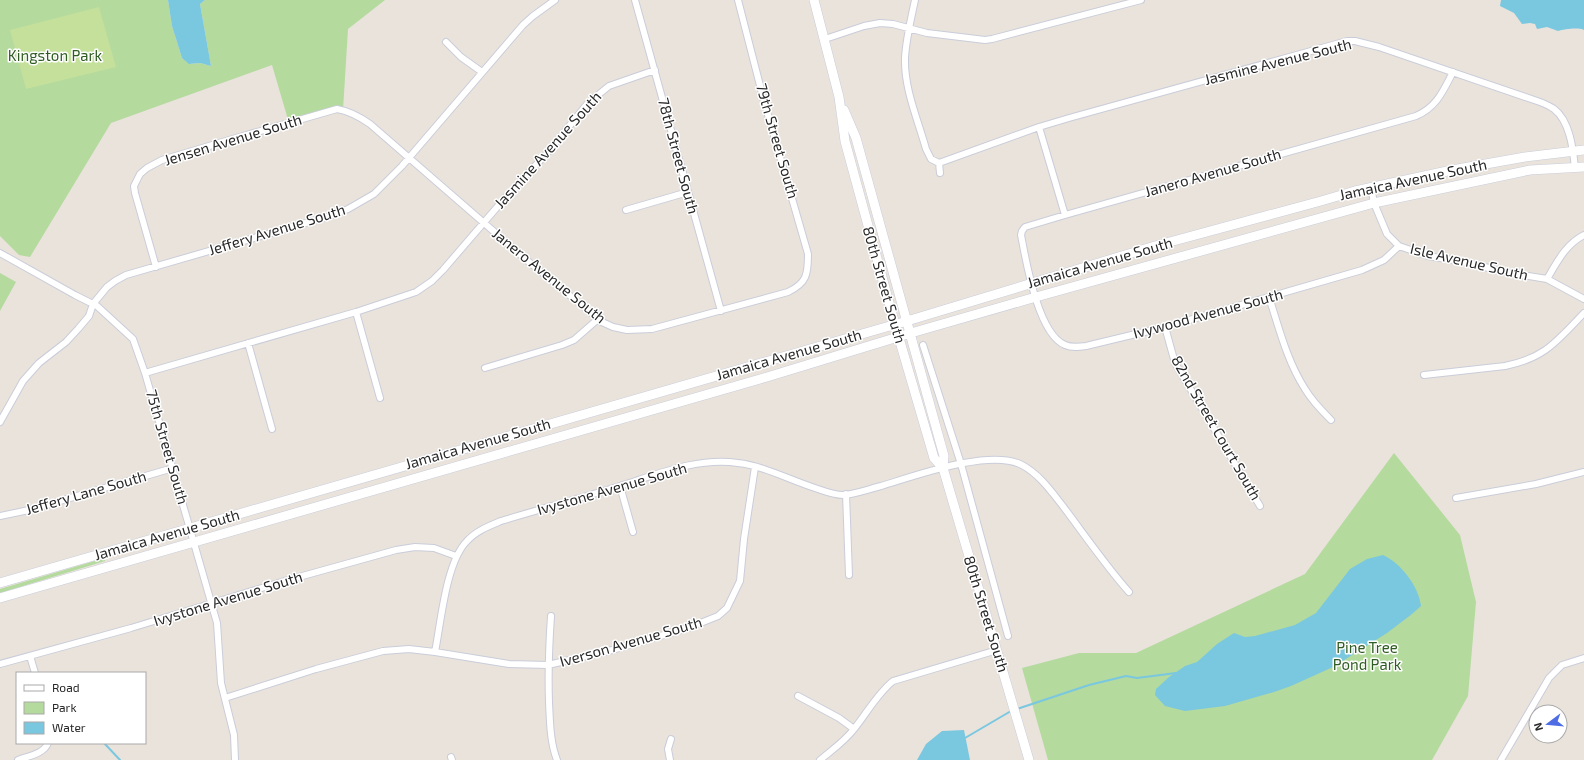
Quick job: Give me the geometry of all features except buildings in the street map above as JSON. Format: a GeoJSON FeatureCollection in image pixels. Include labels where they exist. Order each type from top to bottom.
{"type":"FeatureCollection","features":[{"type":"Feature","properties":{"kind":"main road","name":"80th Street South"},"geometry":{"type":"LineString","coordinates":[[814,0],[840,97],[856,138],[911,333],[944,456],[943,468],[1030,760]]}},
{"type":"Feature","properties":{"kind":"main road","name":"80th Street South"},"geometry":{"type":"LineString","coordinates":[[840,97],[845,141],[895,324],[934,458],[943,468]]}},
{"type":"Feature","properties":{"kind":"main road","name":"Jamaica Avenue South"},"geometry":{"type":"LineString","coordinates":[[0,583],[907,321],[1155,246],[1371,187],[1525,157],[1584,150]]}},
{"type":"Feature","properties":{"kind":"main road","name":"Jamaica Avenue South"},"geometry":{"type":"LineString","coordinates":[[0,598],[767,378],[911,333],[1036,297],[1374,203],[1530,170],[1580,167]]}},
{"type":"Feature","properties":{"kind":"street","name":"Jeffery Avenue South"},"geometry":{"type":"LineString","coordinates":[[93,304],[114,281],[126,275],[330,216],[348,210],[374,194],[409,157],[523,25],[555,0]]}},
{"type":"Feature","properties":{"kind":"street","name":"78th Street South"},"geometry":{"type":"LineString","coordinates":[[635,0],[721,311]]}},
{"type":"Feature","properties":{"kind":"street","name":"79th Street South"},"geometry":{"type":"LineString","coordinates":[[738,0],[764,101],[808,254],[808,267],[802,283]]}},
{"type":"Feature","properties":{"kind":"street"},"geometry":{"type":"LineString","coordinates":[[915,0],[909,28],[905,59],[907,82],[926,149],[931,159],[939,163],[940,173]]}},
{"type":"Feature","properties":{"kind":"street"},"geometry":{"type":"LineString","coordinates":[[825,39],[864,26],[880,23],[893,24],[927,33],[985,40],[1141,0]]}},
{"type":"Feature","properties":{"kind":"street","name":"Jasmine Avenue South"},"geometry":{"type":"LineString","coordinates":[[939,163],[1039,127],[1348,41],[1355,41],[1379,47],[1453,72],[1540,102],[1554,109],[1563,119],[1573,152],[1580,167]]}},
{"type":"Feature","properties":{"kind":"street"},"geometry":{"type":"LineString","coordinates":[[446,42],[461,57],[482,72]]}},
{"type":"Feature","properties":{"kind":"street","name":"Jasmine Avenue South"},"geometry":{"type":"LineString","coordinates":[[145,373],[356,312],[416,292],[432,281],[443,270],[549,150],[578,113],[597,94],[609,86],[655,70]]}},
{"type":"Feature","properties":{"kind":"street","name":"Janero Avenue South"},"geometry":{"type":"LineString","coordinates":[[1036,297],[1031,283],[1022,231],[1024,227],[1416,116],[1426,112],[1433,106],[1453,72]]}},
{"type":"Feature","properties":{"kind":"street","name":"Jensen Avenue South"},"geometry":{"type":"LineString","coordinates":[[156,267],[143,226],[134,186],[140,174],[147,168],[162,160],[337,110],[343,110],[359,116],[409,157]]}},
{"type":"Feature","properties":{"kind":"street"},"geometry":{"type":"LineString","coordinates":[[1039,127],[1065,215]]}},
{"type":"Feature","properties":{"kind":"street","name":"Janero Avenue South"},"geometry":{"type":"LineString","coordinates":[[409,157],[529,262],[598,318],[613,327],[627,330],[642,330],[721,311],[788,292],[799,287],[802,283]]}},
{"type":"Feature","properties":{"kind":"street","name":"Isle Avenue South"},"geometry":{"type":"LineString","coordinates":[[1371,187],[1374,203],[1387,234],[1399,246],[1428,256],[1547,279],[1584,299]]}},
{"type":"Feature","properties":{"kind":"street"},"geometry":{"type":"LineString","coordinates":[[626,210],[688,192]]}},
{"type":"Feature","properties":{"kind":"street"},"geometry":{"type":"LineString","coordinates":[[1547,279],[1562,254],[1577,238],[1584,235]]}},
{"type":"Feature","properties":{"kind":"street","name":"Ivywood Avenue South"},"geometry":{"type":"LineString","coordinates":[[1036,297],[1046,324],[1053,336],[1064,345],[1074,347],[1086,346],[1165,328],[1362,270],[1384,260],[1399,246]]}},
{"type":"Feature","properties":{"kind":"street","name":"75th Street South"},"geometry":{"type":"LineString","coordinates":[[0,253],[93,304],[128,332],[133,338],[145,373],[217,623],[221,683],[234,735],[235,760]]}},
{"type":"Feature","properties":{"kind":"street"},"geometry":{"type":"LineString","coordinates":[[1269,297],[1282,339],[1298,377],[1310,396],[1331,420]]}},
{"type":"Feature","properties":{"kind":"street"},"geometry":{"type":"LineString","coordinates":[[0,422],[23,381],[39,363],[66,342],[78,329],[89,316],[93,304]]}},
{"type":"Feature","properties":{"kind":"street"},"geometry":{"type":"LineString","coordinates":[[356,312],[380,398]]}},
{"type":"Feature","properties":{"kind":"street"},"geometry":{"type":"LineString","coordinates":[[1424,375],[1517,364],[1537,356],[1553,346],[1584,313]]}},
{"type":"Feature","properties":{"kind":"street"},"geometry":{"type":"LineString","coordinates":[[485,368],[574,340],[598,318]]}},
{"type":"Feature","properties":{"kind":"street","name":"82nd Street Court South"},"geometry":{"type":"LineString","coordinates":[[1165,328],[1176,363],[1260,506]]}},
{"type":"Feature","properties":{"kind":"street"},"geometry":{"type":"LineString","coordinates":[[248,342],[272,429]]}},
{"type":"Feature","properties":{"kind":"street","name":"80th Street South"},"geometry":{"type":"LineString","coordinates":[[924,345],[962,464],[1008,636]]}},
{"type":"Feature","properties":{"kind":"street","name":"Ivystone Avenue South"},"geometry":{"type":"LineString","coordinates":[[435,652],[450,572],[456,556],[467,541],[485,528],[501,521],[666,471],[721,461],[755,467],[830,493],[846,494],[861,492],[943,468],[989,459],[1021,464],[1032,472],[1046,486],[1088,539],[1115,577],[1129,592]]}},
{"type":"Feature","properties":{"kind":"street","name":"Iverson Avenue South"},"geometry":{"type":"LineString","coordinates":[[225,698],[316,669],[383,651],[409,649],[509,664],[548,665],[612,650],[688,628],[718,616],[727,608],[740,581],[744,539],[755,467]]}},
{"type":"Feature","properties":{"kind":"street","name":"Jeffery Lane South"},"geometry":{"type":"LineString","coordinates":[[0,516],[29,510],[172,468]]}},
{"type":"Feature","properties":{"kind":"street"},"geometry":{"type":"LineString","coordinates":[[1456,498],[1536,484],[1584,472]]}},
{"type":"Feature","properties":{"kind":"street"},"geometry":{"type":"LineString","coordinates":[[620,486],[633,532]]}},
{"type":"Feature","properties":{"kind":"street"},"geometry":{"type":"LineString","coordinates":[[846,494],[849,576]]}},
{"type":"Feature","properties":{"kind":"street","name":"Ivystone Avenue South"},"geometry":{"type":"LineString","coordinates":[[0,664],[396,550],[415,547],[434,548],[456,556]]}},
{"type":"Feature","properties":{"kind":"street"},"geometry":{"type":"LineString","coordinates":[[551,616],[548,665],[550,727],[557,760]]}},
{"type":"Feature","properties":{"kind":"street"},"geometry":{"type":"LineString","coordinates":[[820,760],[844,740],[886,687],[893,681],[997,650]]}},
{"type":"Feature","properties":{"kind":"street"},"geometry":{"type":"LineString","coordinates":[[30,656],[35,672]]}},
{"type":"Feature","properties":{"kind":"street"},"geometry":{"type":"LineString","coordinates":[[1502,760],[1548,678],[1562,665],[1584,658]]}},
{"type":"Feature","properties":{"kind":"street"},"geometry":{"type":"LineString","coordinates":[[798,696],[839,718],[854,729]]}},
{"type":"Feature","properties":{"kind":"street"},"geometry":{"type":"LineString","coordinates":[[670,739],[668,749],[670,760]]}},
{"type":"Feature","properties":{"kind":"street"},"geometry":{"type":"LineString","coordinates":[[18,760],[42,751],[47,744]]}},
{"type":"Feature","properties":{"kind":"green space","name":"Kingston Park"},"geometry":{"type":"Polygon","coordinates":[[[0,0],[168,0],[172,26],[182,58],[190,64],[200,63],[211,66],[200,4],[205,0],[385,0],[348,29],[343,110],[289,123],[272,65],[111,123],[30,257],[19,255],[0,236],[0,0]]]}},
{"type":"Feature","properties":{"kind":"green space","name":"Kingston Park"},"geometry":{"type":"Polygon","coordinates":[[[99,7],[116,67],[26,89],[10,30],[99,7]]]}},
{"type":"Feature","properties":{"kind":"green space"},"geometry":{"type":"Polygon","coordinates":[[[0,273],[16,282],[0,311],[0,273]]]}},
{"type":"Feature","properties":{"kind":"green space","name":"Pine Tree Pond Park"},"geometry":{"type":"Polygon","coordinates":[[[1394,453],[1460,535],[1476,602],[1468,696],[1432,760],[1048,760],[1022,668],[1079,653],[1136,653],[1305,574],[1394,453]]]}},
{"type":"Feature","properties":{"kind":"green space"},"geometry":{"type":"Polygon","coordinates":[[[105,558],[105,561],[0,593],[0,589],[105,558]]]}},
{"type":"Feature","properties":{"kind":"water"},"geometry":{"type":"Polygon","coordinates":[[[168,0],[205,0],[200,4],[211,66],[200,63],[189,64],[182,58],[172,26],[168,0]]]}},
{"type":"Feature","properties":{"kind":"water"},"geometry":{"type":"Polygon","coordinates":[[[1501,0],[1584,0],[1584,30],[1575,28],[1558,31],[1547,27],[1537,29],[1535,24],[1522,24],[1514,13],[1500,6],[1501,0]]]}},
{"type":"Feature","properties":{"kind":"water"},"geometry":{"type":"Polygon","coordinates":[[[1383,555],[1396,564],[1408,576],[1417,591],[1421,606],[1387,633],[1333,667],[1291,686],[1225,706],[1185,711],[1165,706],[1155,695],[1156,689],[1169,677],[1185,666],[1197,662],[1217,644],[1234,633],[1245,637],[1255,636],[1295,625],[1316,613],[1350,569],[1367,559],[1383,555]]]}},
{"type":"Feature","properties":{"kind":"water"},"geometry":{"type":"Polygon","coordinates":[[[964,730],[970,760],[917,760],[926,744],[942,731],[964,730]]]}},
{"type":"Feature","properties":{"kind":"waterway"},"geometry":{"type":"LineString","coordinates":[[1017,709],[1089,685],[1126,676],[1137,678],[1176,673]]}},
{"type":"Feature","properties":{"kind":"waterway"},"geometry":{"type":"LineString","coordinates":[[965,738],[1011,711]]}},
{"type":"Feature","properties":{"kind":"waterway"},"geometry":{"type":"LineString","coordinates":[[105,744],[120,760]]}}]}
